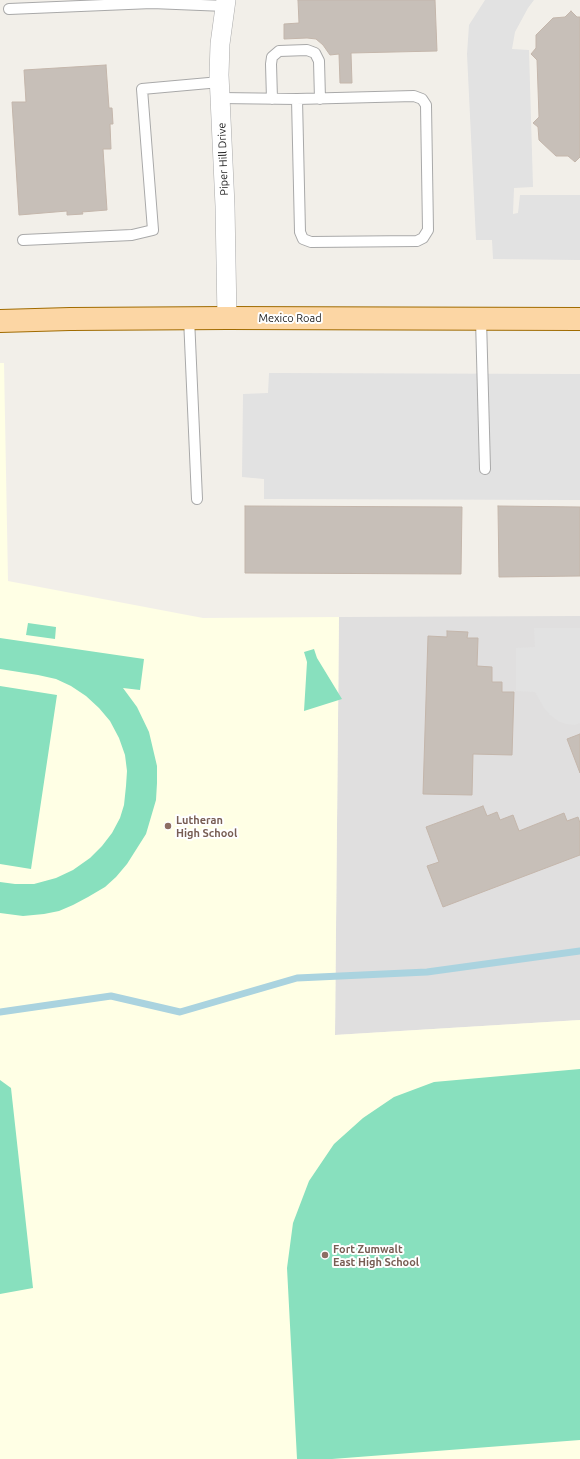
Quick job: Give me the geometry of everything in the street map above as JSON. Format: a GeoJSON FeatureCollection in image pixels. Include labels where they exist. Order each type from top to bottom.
{"type":"FeatureCollection","features":[{"type":"Feature","properties":{"kind":"main road","name":"Mexico Road"},"geometry":{"type":"LineString","coordinates":[[0,321],[189,318],[580,319]]}},
{"type":"Feature","properties":{"kind":"street","name":"Piper Hill Drive"},"geometry":{"type":"LineString","coordinates":[[225,3],[220,44],[220,90],[225,206],[227,318]]}},
{"type":"Feature","properties":{"kind":"lane"},"geometry":{"type":"LineString","coordinates":[[9,9],[152,2],[225,3]]}},
{"type":"Feature","properties":{"kind":"lane"},"geometry":{"type":"LineString","coordinates":[[272,99],[272,57],[279,51],[307,50],[315,53],[319,60],[320,99]]}},
{"type":"Feature","properties":{"kind":"lane"},"geometry":{"type":"LineString","coordinates":[[23,240],[132,234],[153,230],[142,89],[220,90],[272,99],[414,96],[422,99],[426,106],[428,230],[423,238],[417,241],[311,242],[303,239],[300,232],[297,99]]}},
{"type":"Feature","properties":{"kind":"lane"},"geometry":{"type":"LineString","coordinates":[[189,318],[197,499]]}},
{"type":"Feature","properties":{"kind":"lane"},"geometry":{"type":"LineString","coordinates":[[481,319],[485,469]]}},
{"type":"Feature","properties":{"kind":"shaded area"},"geometry":{"type":"Polygon","coordinates":[[[485,0],[534,0],[515,32],[512,49],[529,50],[533,187],[514,188],[513,214],[518,213],[520,195],[580,195],[580,260],[493,259],[492,240],[476,240],[467,54],[469,25],[485,0]]]}},
{"type":"Feature","properties":{"kind":"shaded area"},"geometry":{"type":"Polygon","coordinates":[[[0,363],[4,363],[8,581],[203,618],[339,617],[335,1035],[580,1020],[580,1459],[0,1459],[0,363]]]}},
{"type":"Feature","properties":{"kind":"shaded area"},"geometry":{"type":"Polygon","coordinates":[[[269,373],[580,374],[580,500],[264,499],[264,479],[242,477],[243,394],[268,393],[269,373]]]}},
{"type":"Feature","properties":{"kind":"shaded area"},"geometry":{"type":"Polygon","coordinates":[[[580,616],[580,1020],[335,1035],[339,617],[580,616]]]}},
{"type":"Feature","properties":{"kind":"shaded area"},"geometry":{"type":"Polygon","coordinates":[[[534,628],[580,628],[580,723],[575,725],[558,721],[544,708],[535,692],[516,691],[516,648],[535,647],[534,628]]]}},
{"type":"Feature","properties":{"kind":"green space"},"geometry":{"type":"Polygon","coordinates":[[[28,623],[56,627],[55,639],[26,635],[28,623]]]}},
{"type":"Feature","properties":{"kind":"green space"},"geometry":{"type":"Polygon","coordinates":[[[0,638],[144,659],[140,690],[123,688],[137,707],[149,732],[157,766],[156,800],[146,834],[127,864],[105,887],[73,905],[59,911],[44,914],[23,916],[0,913],[0,882],[34,884],[56,878],[73,870],[90,858],[102,846],[112,833],[120,818],[124,805],[127,771],[125,755],[119,738],[110,721],[86,696],[71,686],[56,679],[0,669],[0,638]]]}},
{"type":"Feature","properties":{"kind":"green space"},"geometry":{"type":"Polygon","coordinates":[[[314,649],[317,658],[342,699],[304,711],[307,662],[304,652],[314,649]]]}},
{"type":"Feature","properties":{"kind":"green space"},"geometry":{"type":"Polygon","coordinates":[[[0,686],[57,695],[31,869],[0,864],[0,686]]]}},
{"type":"Feature","properties":{"kind":"green space"},"geometry":{"type":"Polygon","coordinates":[[[580,1069],[580,1440],[332,1459],[297,1459],[287,1268],[293,1223],[309,1181],[334,1144],[363,1118],[394,1097],[434,1082],[580,1069]]]}},
{"type":"Feature","properties":{"kind":"green space"},"geometry":{"type":"Polygon","coordinates":[[[0,1080],[11,1088],[33,1288],[0,1294],[0,1080]]]}},
{"type":"Feature","properties":{"kind":"building"},"geometry":{"type":"Polygon","coordinates":[[[298,0],[435,0],[437,51],[351,53],[352,83],[340,83],[339,54],[330,55],[323,45],[316,39],[284,39],[284,24],[299,23],[298,0]]]}},
{"type":"Feature","properties":{"kind":"building"},"geometry":{"type":"Polygon","coordinates":[[[571,11],[577,17],[580,17],[580,157],[575,162],[568,156],[556,156],[539,140],[538,127],[533,123],[539,117],[537,60],[531,54],[536,48],[536,35],[553,18],[565,17],[571,11]]]}},
{"type":"Feature","properties":{"kind":"building"},"geometry":{"type":"Polygon","coordinates":[[[106,65],[109,108],[112,108],[113,124],[110,124],[111,149],[103,149],[107,210],[67,215],[67,211],[19,215],[12,102],[26,102],[24,70],[106,65]]]}},
{"type":"Feature","properties":{"kind":"building"},"geometry":{"type":"Polygon","coordinates":[[[245,506],[462,507],[461,574],[245,573],[245,506]]]}},
{"type":"Feature","properties":{"kind":"building"},"geometry":{"type":"Polygon","coordinates":[[[498,506],[580,507],[580,576],[499,577],[498,506]]]}},
{"type":"Feature","properties":{"kind":"building"},"geometry":{"type":"Polygon","coordinates":[[[447,631],[468,632],[467,638],[478,638],[477,666],[492,667],[492,682],[502,682],[502,692],[514,692],[512,755],[473,754],[472,795],[423,794],[428,636],[447,637],[447,631]]]}},
{"type":"Feature","properties":{"kind":"building"},"geometry":{"type":"Polygon","coordinates":[[[580,734],[580,773],[567,739],[580,734]]]}},
{"type":"Feature","properties":{"kind":"building"},"geometry":{"type":"Polygon","coordinates":[[[483,806],[487,816],[497,812],[500,820],[513,815],[519,831],[564,813],[567,821],[578,817],[580,823],[580,855],[443,907],[427,866],[439,862],[426,827],[483,806]]]}},
{"type":"Feature","properties":{"kind":"waterway"},"geometry":{"type":"LineString","coordinates":[[0,1012],[111,996],[180,1012],[297,978],[427,972],[580,951]]}},
{"type":"Feature","properties":{"kind":"place","name":"Lutheran High School"},"geometry":{"type":"Point","coordinates":[168,826]}},
{"type":"Feature","properties":{"kind":"place","name":"Fort Zumwalt East High School"},"geometry":{"type":"Point","coordinates":[325,1255]}}]}
